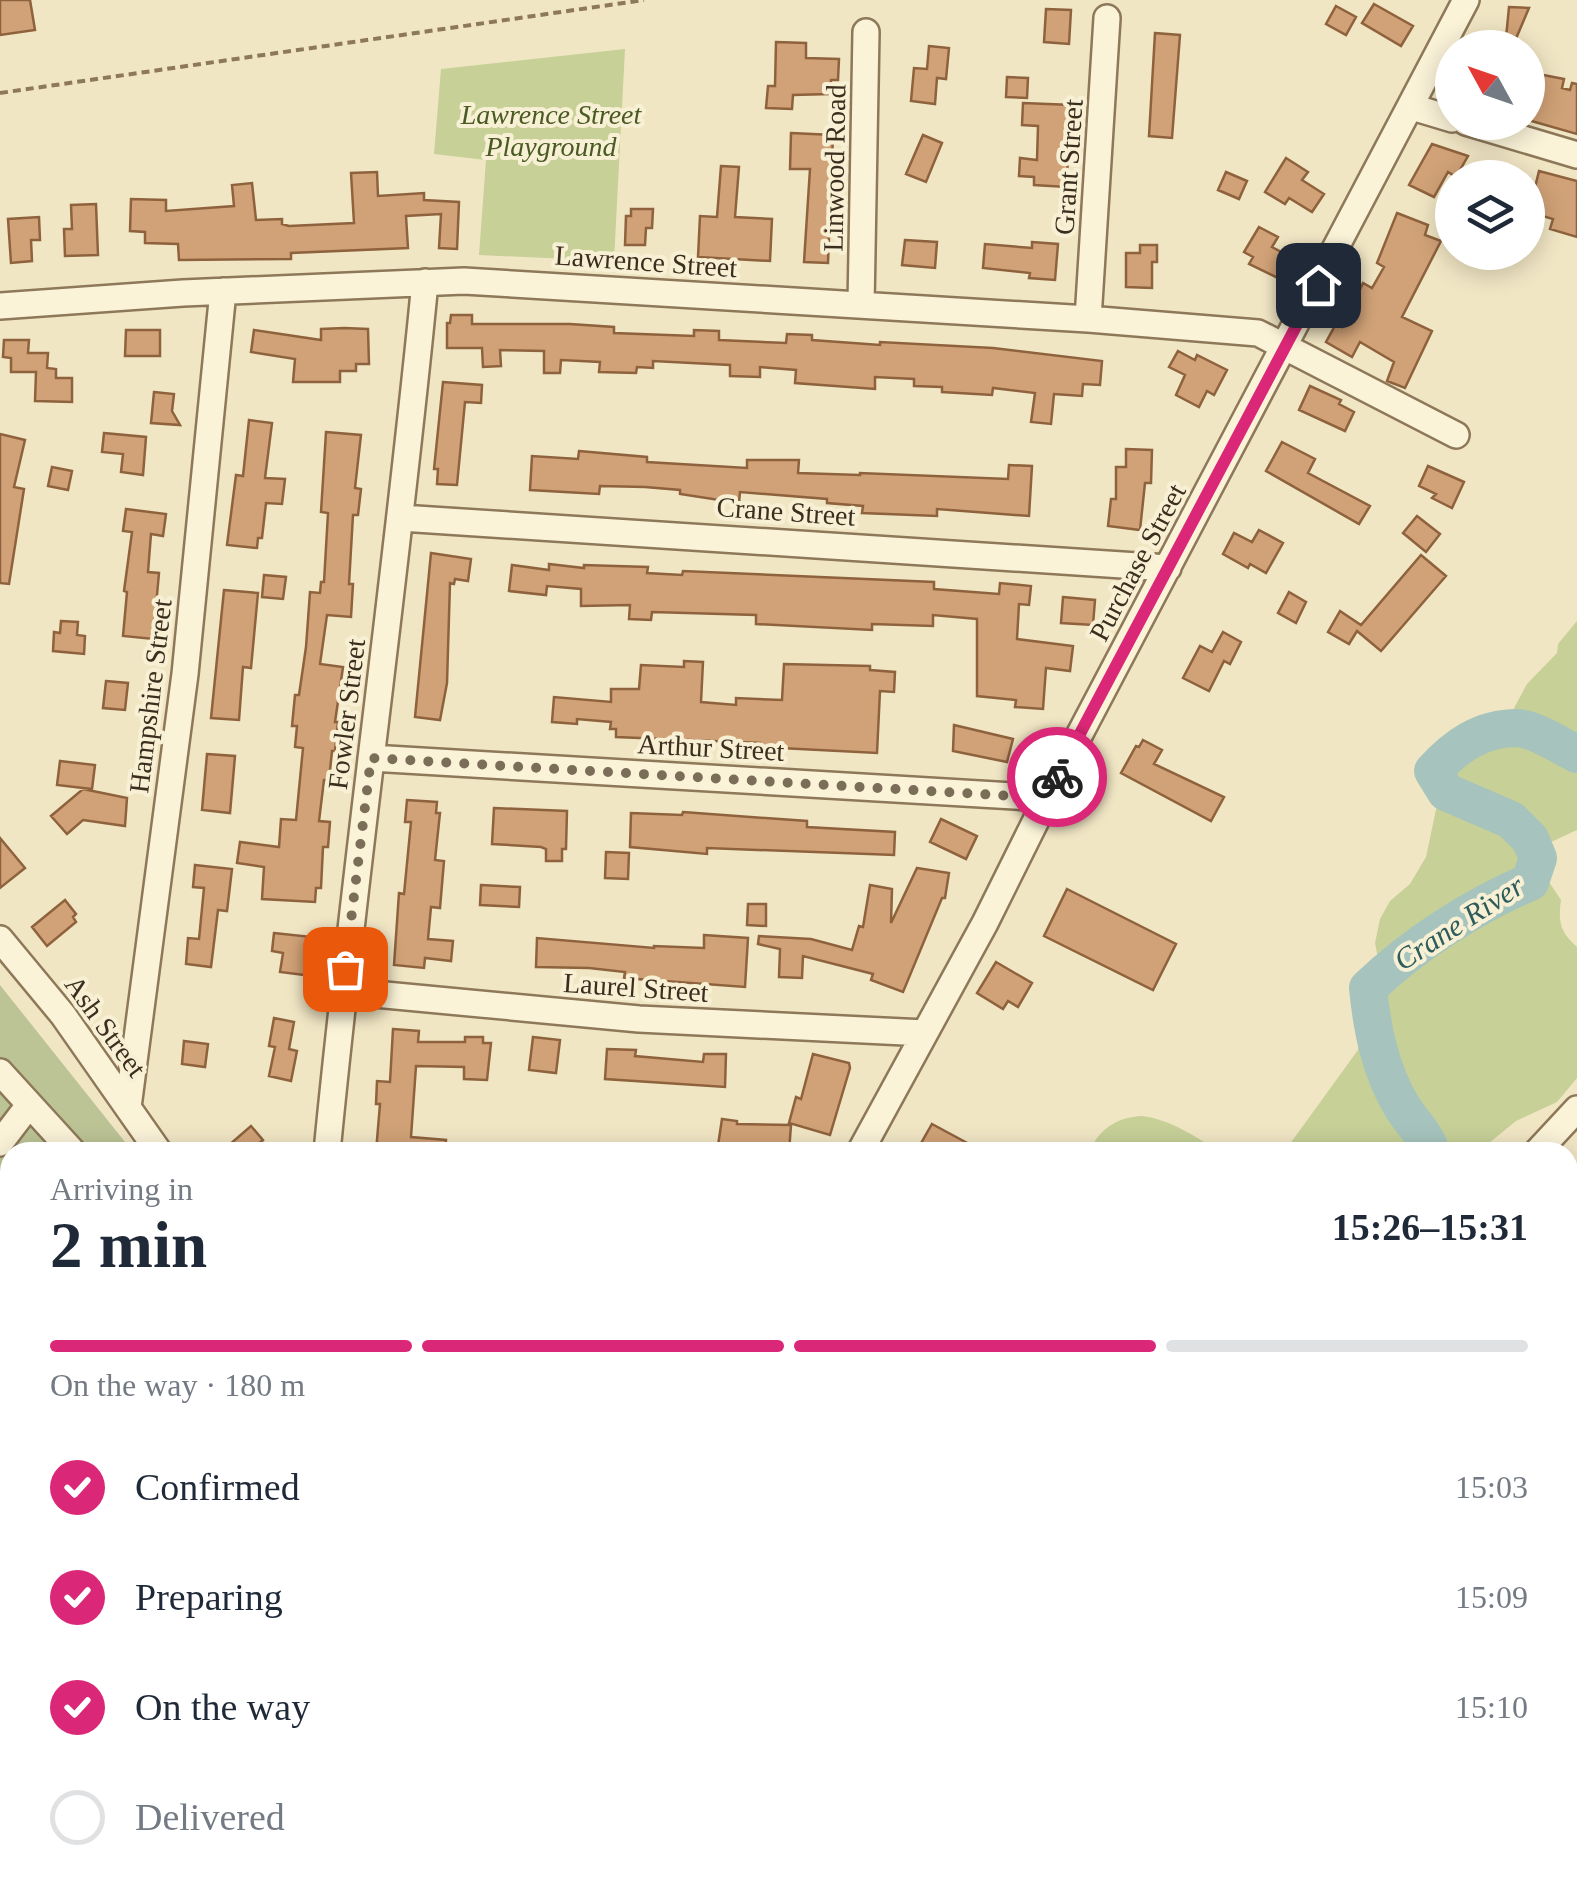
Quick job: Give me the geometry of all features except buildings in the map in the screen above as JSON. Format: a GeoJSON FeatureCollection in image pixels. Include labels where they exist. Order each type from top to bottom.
{"type":"FeatureCollection","features":[{"type":"Feature","properties":{"kind":"street","name":"Purchase Street"},"geometry":{"type":"LineString","coordinates":[[865,1142],[985,923],[1466,0]]}},
{"type":"Feature","properties":{"kind":"street","name":"Grant Street"},"geometry":{"type":"LineString","coordinates":[[1088,319],[1108,18]]}},
{"type":"Feature","properties":{"kind":"street","name":"Linwood Road"},"geometry":{"type":"LineString","coordinates":[[860,306],[866,32]]}},
{"type":"Feature","properties":{"kind":"street"},"geometry":{"type":"LineString","coordinates":[[1412,107],[1435,113]]}},
{"type":"Feature","properties":{"kind":"street"},"geometry":{"type":"LineString","coordinates":[[1527,140],[1577,155]]}},
{"type":"Feature","properties":{"kind":"street","name":"Fowler Street"},"geometry":{"type":"LineString","coordinates":[[328,1142],[425,282]]}},
{"type":"Feature","properties":{"kind":"street","name":"Lawrence Street"},"geometry":{"type":"LineString","coordinates":[[0,306],[223,291],[478,282],[1258,333],[1456,435]]}},
{"type":"Feature","properties":{"kind":"street","name":"Hampshire Street"},"geometry":{"type":"LineString","coordinates":[[128,1107],[184,674],[223,291]]}},
{"type":"Feature","properties":{"kind":"street","name":"Crane Street"},"geometry":{"type":"LineString","coordinates":[[401,518],[1168,568]]}},
{"type":"Feature","properties":{"kind":"street","name":"Arthur Street"},"geometry":{"type":"LineString","coordinates":[[371,758],[1047,798]]}},
{"type":"Feature","properties":{"kind":"street","name":"Ash Street"},"geometry":{"type":"LineString","coordinates":[[0,940],[63,1015],[152,1142]]}},
{"type":"Feature","properties":{"kind":"street","name":"Laurel Street"},"geometry":{"type":"LineString","coordinates":[[343,991],[638,1019],[925,1033]]}},
{"type":"Feature","properties":{"kind":"street"},"geometry":{"type":"LineString","coordinates":[[0,1072],[63,1142]]}},
{"type":"Feature","properties":{"kind":"street"},"geometry":{"type":"LineString","coordinates":[[1,1142],[29,1105]]}},
{"type":"Feature","properties":{"kind":"street"},"geometry":{"type":"LineString","coordinates":[[1546,1142],[1577,1109]]}},
{"type":"Feature","properties":{"kind":"path"},"geometry":{"type":"LineString","coordinates":[[0,94],[644,0]]}},
{"type":"Feature","properties":{"kind":"green space","name":"Lawrence Street Playground"},"geometry":{"type":"Polygon","coordinates":[[[625,49],[614,261],[479,255],[486,160],[434,154],[441,69],[625,49]]]}},
{"type":"Feature","properties":{"kind":"green space"},"geometry":{"type":"Polygon","coordinates":[[[1577,621],[1577,830],[1551,842],[1540,860],[1561,900],[1560,921],[1564,931],[1577,947],[1577,1078],[1557,1102],[1516,1121],[1490,1142],[1291,1142],[1358,1050],[1364,1028],[1363,990],[1380,968],[1375,943],[1380,919],[1390,901],[1410,884],[1426,857],[1442,781],[1453,763],[1483,747],[1505,725],[1527,684],[1557,653],[1558,644],[1577,621]]]}},
{"type":"Feature","properties":{"kind":"green space"},"geometry":{"type":"Polygon","coordinates":[[[0,985],[125,1142],[0,1142],[0,985]]]}},
{"type":"Feature","properties":{"kind":"green space"},"geometry":{"type":"Polygon","coordinates":[[[1152,1118],[1205,1142],[1095,1142],[1110,1126],[1125,1119],[1152,1118]]]}},
{"type":"Feature","properties":{"kind":"waterway","name":"Crane River"},"geometry":{"type":"LineString","coordinates":[[1426,1142],[1401,1105],[1382,1063],[1368,988],[1444,928],[1530,882],[1538,858],[1530,839],[1511,820],[1446,792],[1433,771],[1470,740],[1504,729],[1532,731],[1577,754]]}},
{"type":"Feature","properties":{"kind":"way so far"},"geometry":{"type":"LineString","coordinates":[[345,969],[371,758],[1047,798],[1057,777]]}},
{"type":"Feature","properties":{"kind":"route"},"geometry":{"type":"LineString","coordinates":[[1057,777],[1318,285]]}}]}
